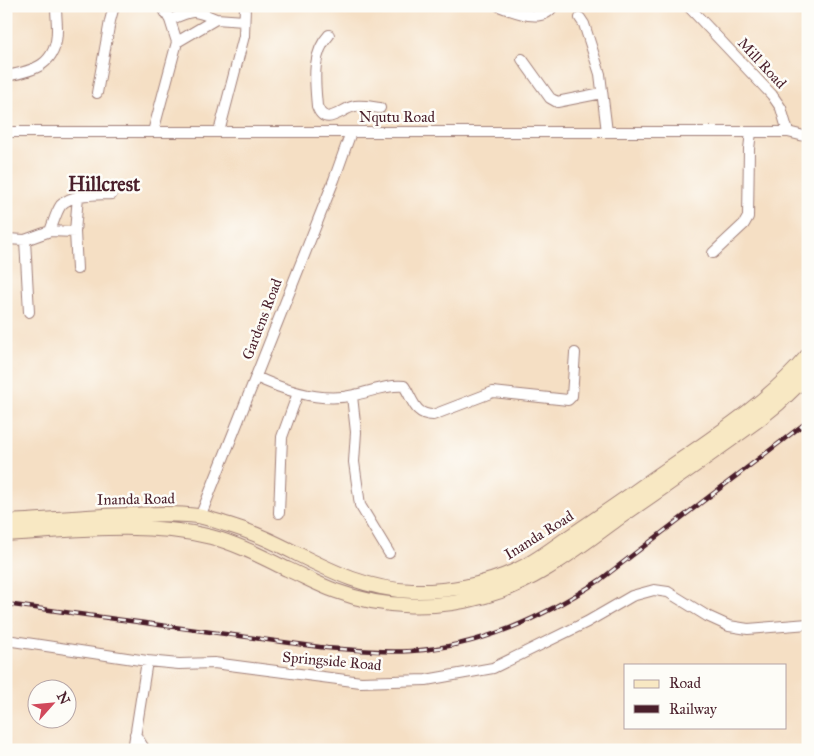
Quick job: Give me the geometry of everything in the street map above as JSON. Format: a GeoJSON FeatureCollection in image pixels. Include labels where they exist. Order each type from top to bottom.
{"type":"FeatureCollection","features":[{"type":"Feature","properties":{"kind":"main road","name":"Inanda Road"},"geometry":{"type":"LineString","coordinates":[[6,522],[143,514],[174,514],[200,517],[231,525],[259,536],[352,580],[375,586],[427,591],[474,584],[518,570],[538,559],[766,398],[808,356]]}},
{"type":"Feature","properties":{"kind":"main road","name":"Inanda Road"},"geometry":{"type":"LineString","coordinates":[[6,534],[114,528],[161,529],[191,533],[224,541],[335,591],[366,600],[415,606],[456,603],[498,592],[541,572],[758,420],[808,376]]}},
{"type":"Feature","properties":{"kind":"street"},"geometry":{"type":"LineString","coordinates":[[6,76],[32,71],[52,54],[57,31],[56,6]]}},
{"type":"Feature","properties":{"kind":"street"},"geometry":{"type":"LineString","coordinates":[[97,93],[114,6]]}},
{"type":"Feature","properties":{"kind":"street"},"geometry":{"type":"LineString","coordinates":[[218,132],[244,36],[245,6]]}},
{"type":"Feature","properties":{"kind":"street"},"geometry":{"type":"LineString","coordinates":[[499,6],[529,15],[542,15],[551,10],[553,6]]}},
{"type":"Feature","properties":{"kind":"street","name":"Mill Road"},"geometry":{"type":"LineString","coordinates":[[688,6],[772,95],[781,108],[788,132]]}},
{"type":"Feature","properties":{"kind":"street"},"geometry":{"type":"LineString","coordinates":[[153,132],[177,42],[170,20],[162,7]]}},
{"type":"Feature","properties":{"kind":"street"},"geometry":{"type":"LineString","coordinates":[[170,20],[188,12],[196,11],[216,19],[244,21]]}},
{"type":"Feature","properties":{"kind":"street"},"geometry":{"type":"LineString","coordinates":[[580,18],[584,24],[600,74],[607,132]]}},
{"type":"Feature","properties":{"kind":"street"},"geometry":{"type":"LineString","coordinates":[[177,42],[216,19]]}},
{"type":"Feature","properties":{"kind":"street"},"geometry":{"type":"LineString","coordinates":[[328,119],[317,106],[315,69],[319,50],[329,35]]}},
{"type":"Feature","properties":{"kind":"street"},"geometry":{"type":"LineString","coordinates":[[522,59],[550,98],[557,102],[602,93]]}},
{"type":"Feature","properties":{"kind":"street"},"geometry":{"type":"LineString","coordinates":[[324,132],[328,119],[355,106],[380,108]]}},
{"type":"Feature","properties":{"kind":"street","name":"Nqutu Road"},"geometry":{"type":"LineString","coordinates":[[6,132],[788,132]]}},
{"type":"Feature","properties":{"kind":"street","name":"Gardens Road"},"geometry":{"type":"LineString","coordinates":[[200,517],[351,132]]}},
{"type":"Feature","properties":{"kind":"street"},"geometry":{"type":"LineString","coordinates":[[713,253],[744,224],[748,217],[751,132]]}},
{"type":"Feature","properties":{"kind":"street"},"geometry":{"type":"LineString","coordinates":[[788,132],[808,137]]}},
{"type":"Feature","properties":{"kind":"street"},"geometry":{"type":"LineString","coordinates":[[50,232],[61,206],[78,196],[112,194]]}},
{"type":"Feature","properties":{"kind":"street"},"geometry":{"type":"LineString","coordinates":[[77,269],[75,232],[78,196]]}},
{"type":"Feature","properties":{"kind":"street"},"geometry":{"type":"LineString","coordinates":[[6,239],[25,240],[50,232],[75,232]]}},
{"type":"Feature","properties":{"kind":"street"},"geometry":{"type":"LineString","coordinates":[[25,240],[29,312]]}},
{"type":"Feature","properties":{"kind":"street"},"geometry":{"type":"LineString","coordinates":[[256,377],[298,393],[332,398],[352,396],[396,385],[404,386],[419,412],[433,415],[493,392],[568,400],[572,396],[575,353]]}},
{"type":"Feature","properties":{"kind":"street"},"geometry":{"type":"LineString","coordinates":[[278,514],[282,437],[298,393]]}},
{"type":"Feature","properties":{"kind":"street"},"geometry":{"type":"LineString","coordinates":[[352,396],[356,432],[354,462],[360,505],[389,553]]}},
{"type":"Feature","properties":{"kind":"street","name":"Springside Road"},"geometry":{"type":"LineString","coordinates":[[6,640],[147,661],[179,664],[214,663],[361,682],[426,680],[493,668],[587,622],[632,596],[654,590],[668,592],[706,616],[729,626],[748,629],[808,624]]}},
{"type":"Feature","properties":{"kind":"street"},"geometry":{"type":"LineString","coordinates":[[133,750],[147,661]]}},
{"type":"Feature","properties":{"kind":"street"},"geometry":{"type":"LineString","coordinates":[[135,734],[145,750]]}},
{"type":"Feature","properties":{"kind":"railway"},"geometry":{"type":"LineString","coordinates":[[6,604],[327,648],[400,652],[462,643],[510,628],[533,618],[600,580],[808,421]]}},
{"type":"Feature","properties":{"kind":"district","name":"Hillcrest"},"geometry":{"type":"Point","coordinates":[104,184]}}]}
